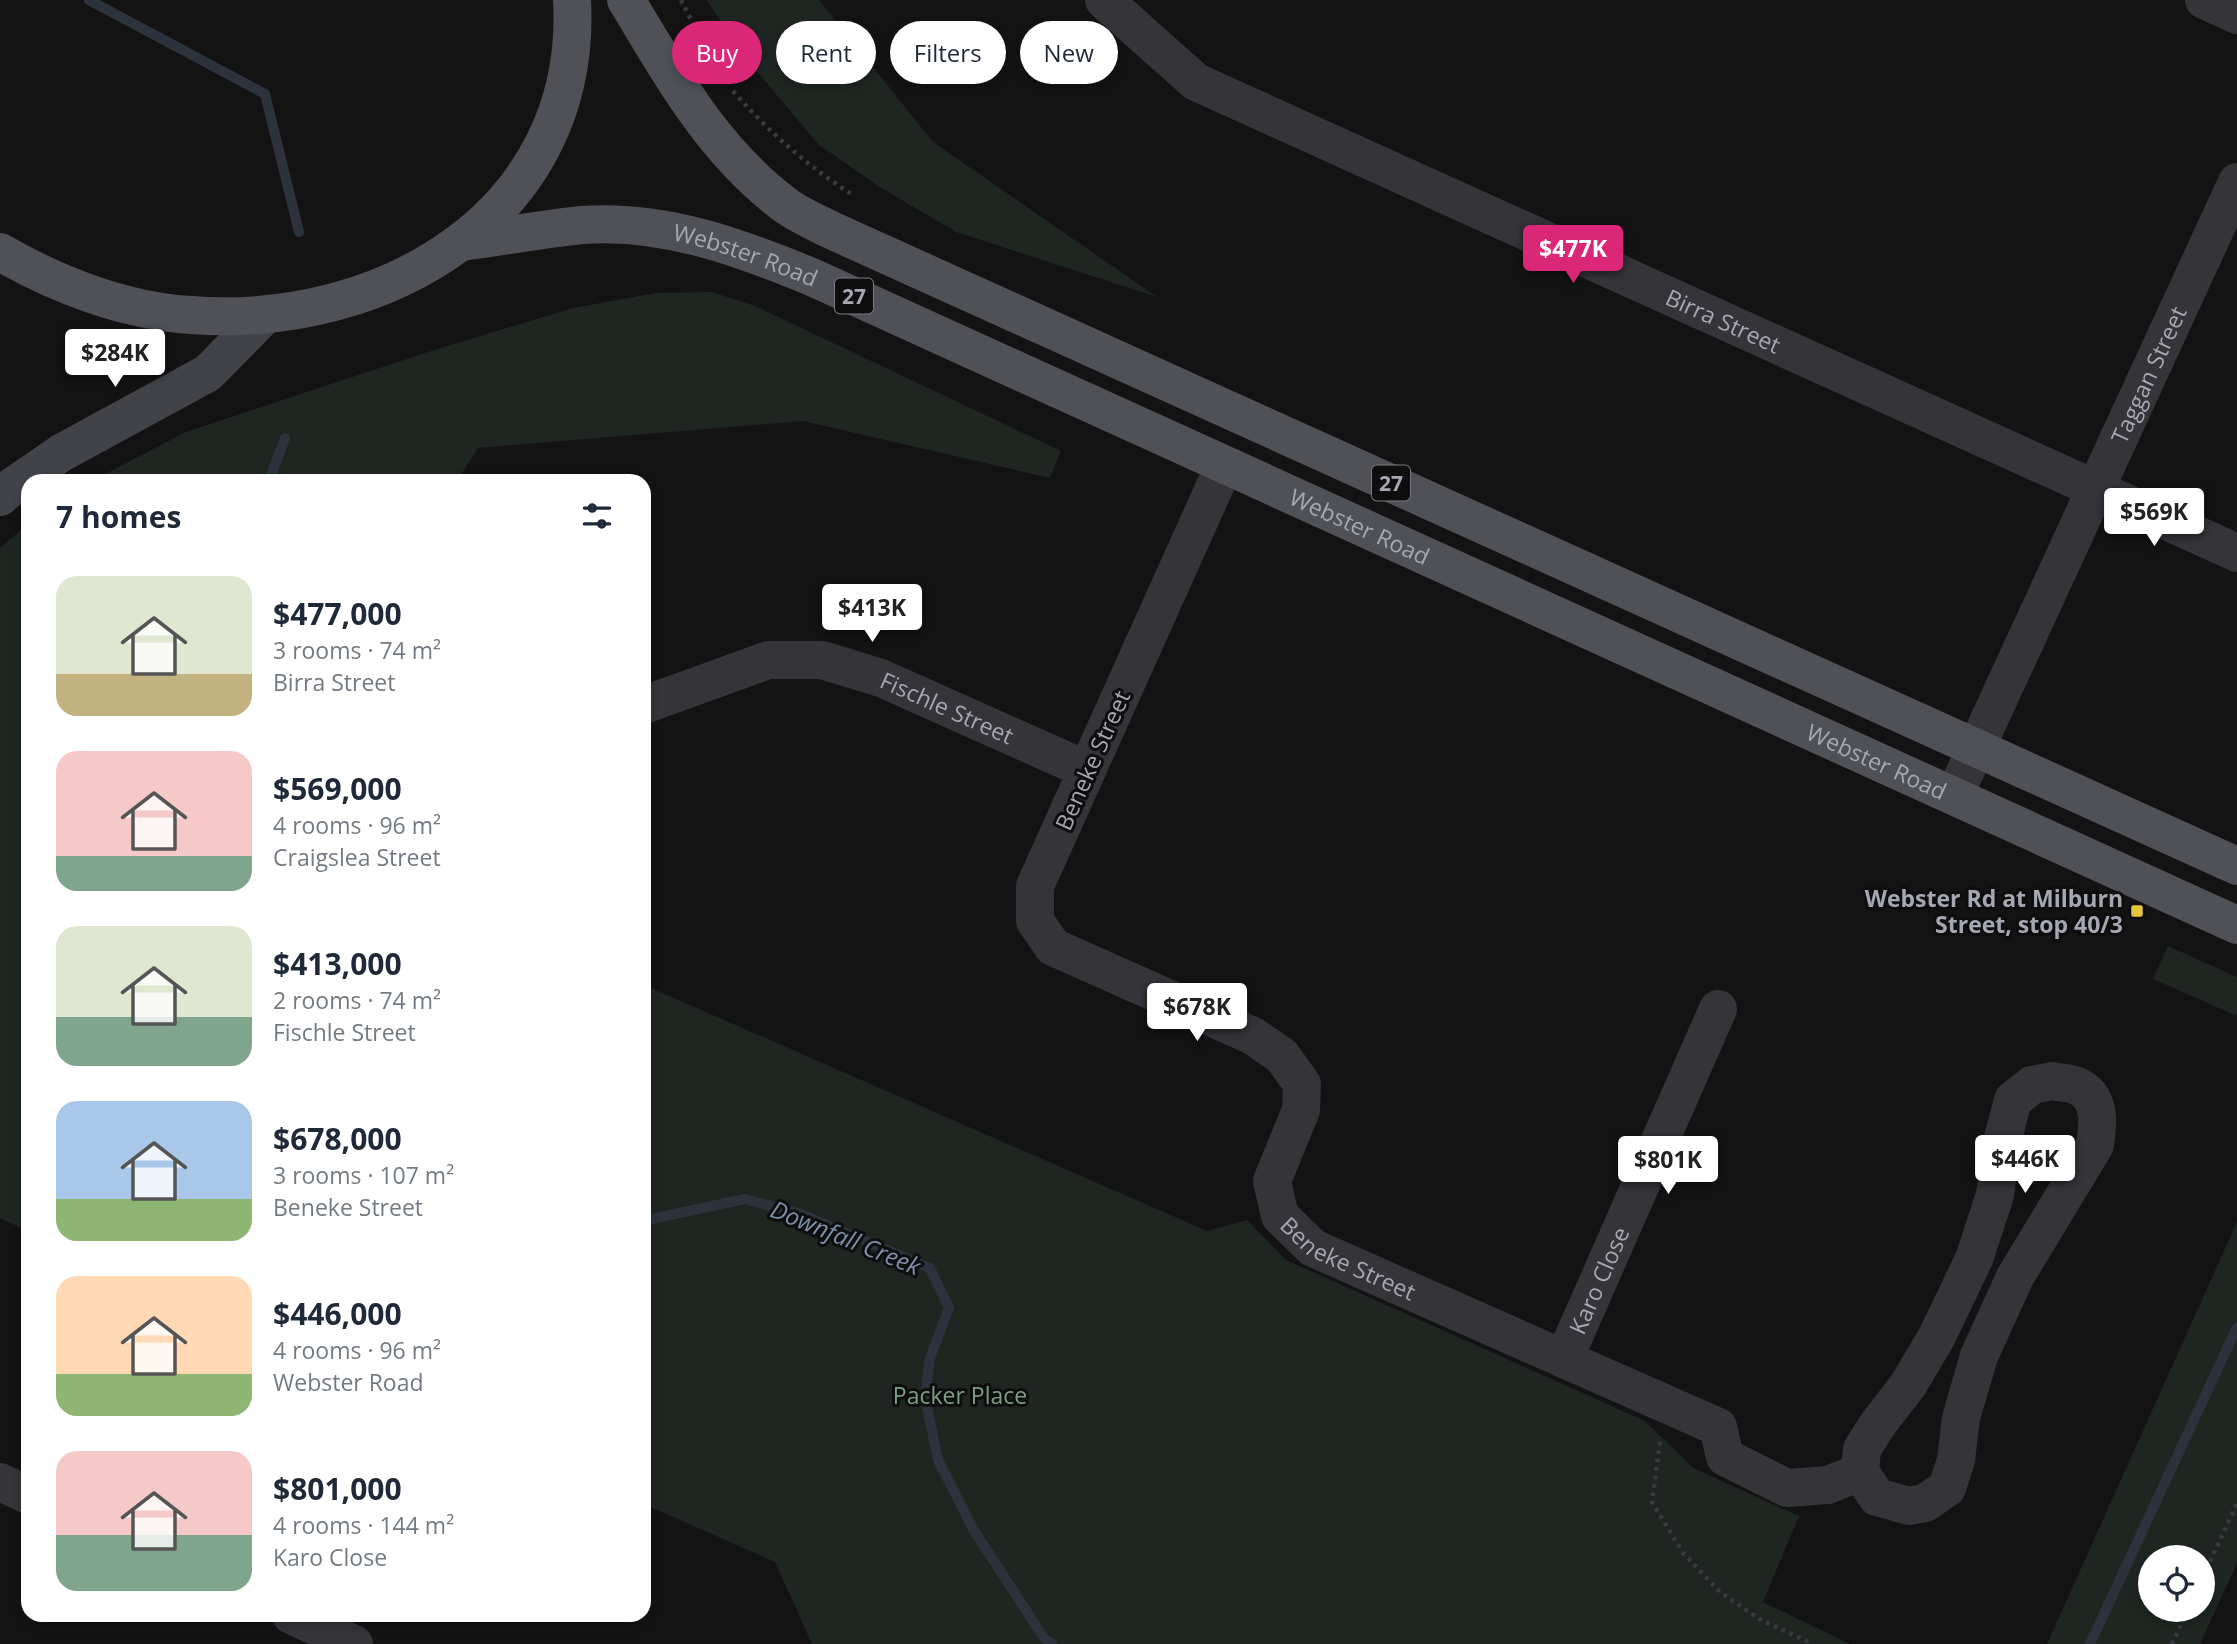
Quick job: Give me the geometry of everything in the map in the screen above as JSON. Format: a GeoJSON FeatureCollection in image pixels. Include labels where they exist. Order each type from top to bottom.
{"type":"FeatureCollection","features":[{"type":"Feature","properties":{"kind":"main road"},"geometry":{"type":"LineString","coordinates":[[461,242],[493,214],[521,181],[543,146],[559,109],[568,70],[573,26],[572,0]]}},
{"type":"Feature","properties":{"kind":"main road","name":"27"},"geometry":{"type":"LineString","coordinates":[[625,0],[692,108],[725,150],[754,179],[800,214],[2237,866]]}},
{"type":"Feature","properties":{"kind":"main road","name":"Webster Road"},"geometry":{"type":"LineString","coordinates":[[461,242],[597,225],[658,228],[759,255],[2237,925]]}},
{"type":"Feature","properties":{"kind":"main road","name":"27"},"geometry":{"type":"LineString","coordinates":[[0,252],[51,279],[89,293],[143,308],[188,315],[232,317],[265,315],[340,302],[375,290],[461,242]]}},
{"type":"Feature","properties":{"kind":"main road"},"geometry":{"type":"LineString","coordinates":[[32,474],[61,453],[208,373],[265,315]]}},
{"type":"Feature","properties":{"kind":"main road"},"geometry":{"type":"LineString","coordinates":[[0,497],[21,482]]}},
{"type":"Feature","properties":{"kind":"street","name":"Birra Street"},"geometry":{"type":"LineString","coordinates":[[1104,0],[1196,82],[2237,553]]}},
{"type":"Feature","properties":{"kind":"street"},"geometry":{"type":"LineString","coordinates":[[2204,0],[2237,15]]}},
{"type":"Feature","properties":{"kind":"street","name":"Taggan Street"},"geometry":{"type":"LineString","coordinates":[[1954,796],[2237,182]]}},
{"type":"Feature","properties":{"kind":"street","name":"Beneke Street"},"geometry":{"type":"LineString","coordinates":[[1224,466],[1035,886],[1035,920],[1053,947],[1253,1036],[1282,1056],[1302,1084],[1301,1110],[1272,1181],[1280,1216],[1313,1248],[1718,1427],[1725,1457],[1787,1488],[1828,1485],[1860,1472]]}},
{"type":"Feature","properties":{"kind":"street","name":"Fischle Street"},"geometry":{"type":"LineString","coordinates":[[651,702],[768,660],[822,660],[881,678],[1087,770]]}},
{"type":"Feature","properties":{"kind":"street","name":"Karo Close"},"geometry":{"type":"LineString","coordinates":[[1564,1359],[1718,1010]]}},
{"type":"Feature","properties":{"kind":"street"},"geometry":{"type":"LineString","coordinates":[[2053,1081],[2080,1087],[2093,1100],[2099,1123],[2095,1145],[2015,1277],[1979,1356],[1961,1418],[1956,1460],[1947,1488],[1926,1503],[1909,1506],[1877,1497],[1860,1472],[1862,1449],[1908,1385],[1936,1338],[1974,1259],[1995,1195],[2002,1142],[2013,1100],[2032,1085],[2053,1081]]}},
{"type":"Feature","properties":{"kind":"street"},"geometry":{"type":"LineString","coordinates":[[0,1482],[21,1491]]}},
{"type":"Feature","properties":{"kind":"street"},"geometry":{"type":"LineString","coordinates":[[306,1622],[354,1644]]}},
{"type":"Feature","properties":{"kind":"path"},"geometry":{"type":"LineString","coordinates":[[1666,1403],[1652,1502],[1684,1553],[1720,1592],[1759,1619],[1813,1644]]}},
{"type":"Feature","properties":{"kind":"path"},"geometry":{"type":"LineString","coordinates":[[2215,1551],[2237,1503]]}},
{"type":"Feature","properties":{"kind":"path"},"geometry":{"type":"LineString","coordinates":[[2172,1644],[2182,1622]]}},
{"type":"Feature","properties":{"kind":"green space"},"geometry":{"type":"Polygon","coordinates":[[[706,0],[819,0],[836,21],[776,21],[776,84],[876,84],[876,71],[933,142],[1157,297],[956,232],[878,186],[818,144],[762,77],[762,21],[721,21],[706,0]]]}},
{"type":"Feature","properties":{"kind":"green space"},"geometry":{"type":"Polygon","coordinates":[[[712,292],[755,306],[1061,451],[1050,478],[803,421],[478,448],[461,474],[105,474],[186,432],[431,351],[573,308],[656,293],[712,292]]]}},
{"type":"Feature","properties":{"kind":"green space"},"geometry":{"type":"Polygon","coordinates":[[[21,530],[21,1228],[0,1218],[0,548],[21,530]]]}},
{"type":"Feature","properties":{"kind":"green space"},"geometry":{"type":"Polygon","coordinates":[[[2168,946],[2237,977],[2237,1016],[2153,979],[2168,946]]]}},
{"type":"Feature","properties":{"kind":"green space","name":"Packer Place"},"geometry":{"type":"Polygon","coordinates":[[[651,988],[1207,1231],[1247,1220],[1286,1260],[1645,1421],[1693,1468],[1799,1516],[1763,1602],[1850,1644],[812,1644],[775,1562],[651,1507],[651,988]]]}},
{"type":"Feature","properties":{"kind":"green space"},"geometry":{"type":"Polygon","coordinates":[[[2237,1222],[2237,1563],[2215,1611],[2215,1545],[2138,1545],[2138,1622],[2210,1622],[2200,1644],[2047,1644],[2237,1222]]]}},
{"type":"Feature","properties":{"kind":"waterway","name":"Downfall Creek"},"geometry":{"type":"LineString","coordinates":[[89,0],[265,94],[299,232]]}},
{"type":"Feature","properties":{"kind":"waterway","name":"Downfall Creek"},"geometry":{"type":"LineString","coordinates":[[272,474],[285,438]]}},
{"type":"Feature","properties":{"kind":"waterway","name":"Downfall Creek"},"geometry":{"type":"LineString","coordinates":[[651,1219],[745,1199],[801,1214],[930,1268],[949,1308],[930,1358],[925,1397],[938,1460],[973,1529],[1044,1638],[1052,1644]]}},
{"type":"Feature","properties":{"kind":"waterway"},"geometry":{"type":"LineString","coordinates":[[2090,1644],[2237,1327]]}},
{"type":"Feature","properties":{"kind":"place","name":"Webster Rd at Milburn Street, stop 40/3"},"geometry":{"type":"Point","coordinates":[2137,911]}}]}
